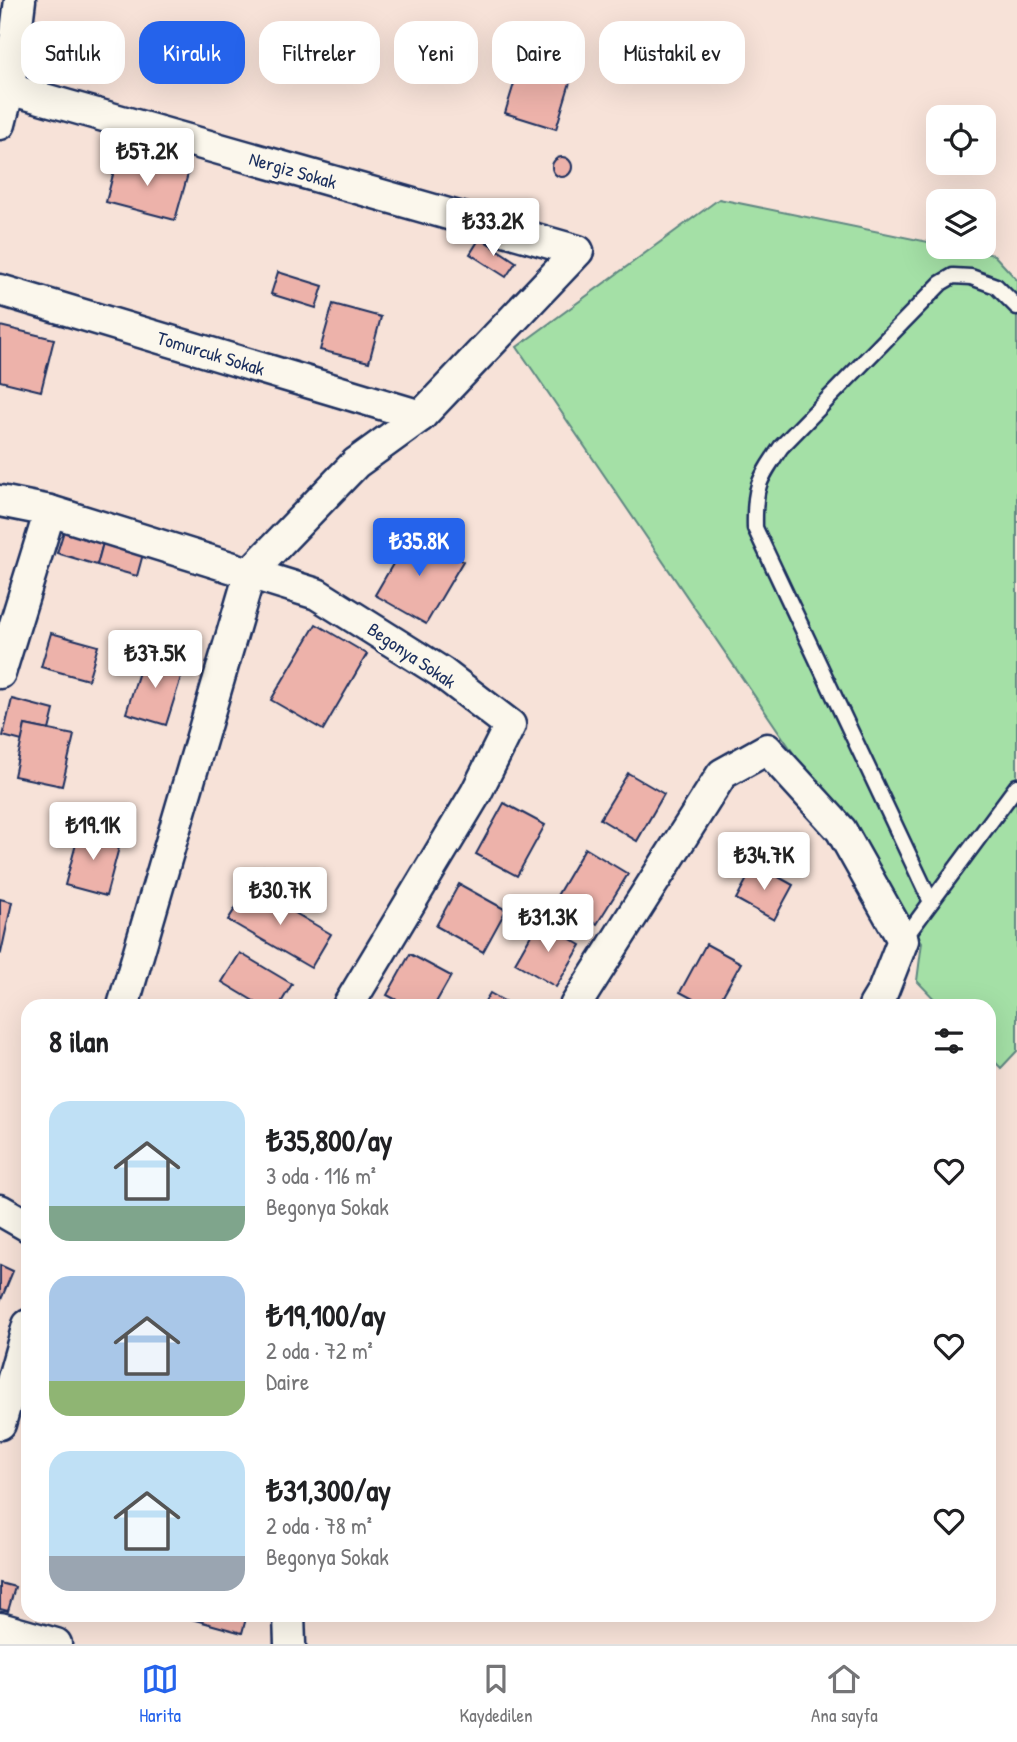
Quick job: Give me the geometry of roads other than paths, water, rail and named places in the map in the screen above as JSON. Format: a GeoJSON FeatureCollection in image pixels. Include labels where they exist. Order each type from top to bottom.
{"type":"FeatureCollection","features":[{"type":"Feature","properties":{"kind":"street"},"geometry":{"type":"LineString","coordinates":[[0,124],[9,89],[8,34],[20,0]]}},
{"type":"Feature","properties":{"kind":"street","name":"Nergiz Sokak"},"geometry":{"type":"LineString","coordinates":[[9,89],[578,251],[421,416]]}},
{"type":"Feature","properties":{"kind":"street","name":"Tomurcuk Sokak"},"geometry":{"type":"LineString","coordinates":[[0,290],[421,416]]}},
{"type":"Feature","properties":{"kind":"street"},"geometry":{"type":"LineString","coordinates":[[125,999],[250,573],[356,463],[421,416]]}},
{"type":"Feature","properties":{"kind":"street","name":"Begonya Sokak"},"geometry":{"type":"LineString","coordinates":[[0,501],[50,511],[317,594],[441,672],[510,725],[476,793],[352,999]]}},
{"type":"Feature","properties":{"kind":"street"},"geometry":{"type":"LineString","coordinates":[[0,673],[50,511]]}},
{"type":"Feature","properties":{"kind":"street"},"geometry":{"type":"LineString","coordinates":[[579,999],[722,774],[767,749],[841,830],[903,940],[878,999]]}},
{"type":"Feature","properties":{"kind":"street"},"geometry":{"type":"LineString","coordinates":[[0,1210],[21,1222]]}},
{"type":"Feature","properties":{"kind":"street"},"geometry":{"type":"LineString","coordinates":[[0,1424],[21,1350]]}},
{"type":"Feature","properties":{"kind":"street"},"geometry":{"type":"LineString","coordinates":[[289,1622],[290,1644]]}},
{"type":"Feature","properties":{"kind":"street"},"geometry":{"type":"LineString","coordinates":[[0,1628],[56,1644]]}},
{"type":"Feature","properties":{"kind":"lane"},"geometry":{"type":"LineString","coordinates":[[931,902],[755,528],[755,491],[780,447],[942,283],[953,276],[971,276],[996,286],[1017,307]]}},
{"type":"Feature","properties":{"kind":"lane"},"geometry":{"type":"LineString","coordinates":[[903,940],[1017,786]]}}]}
